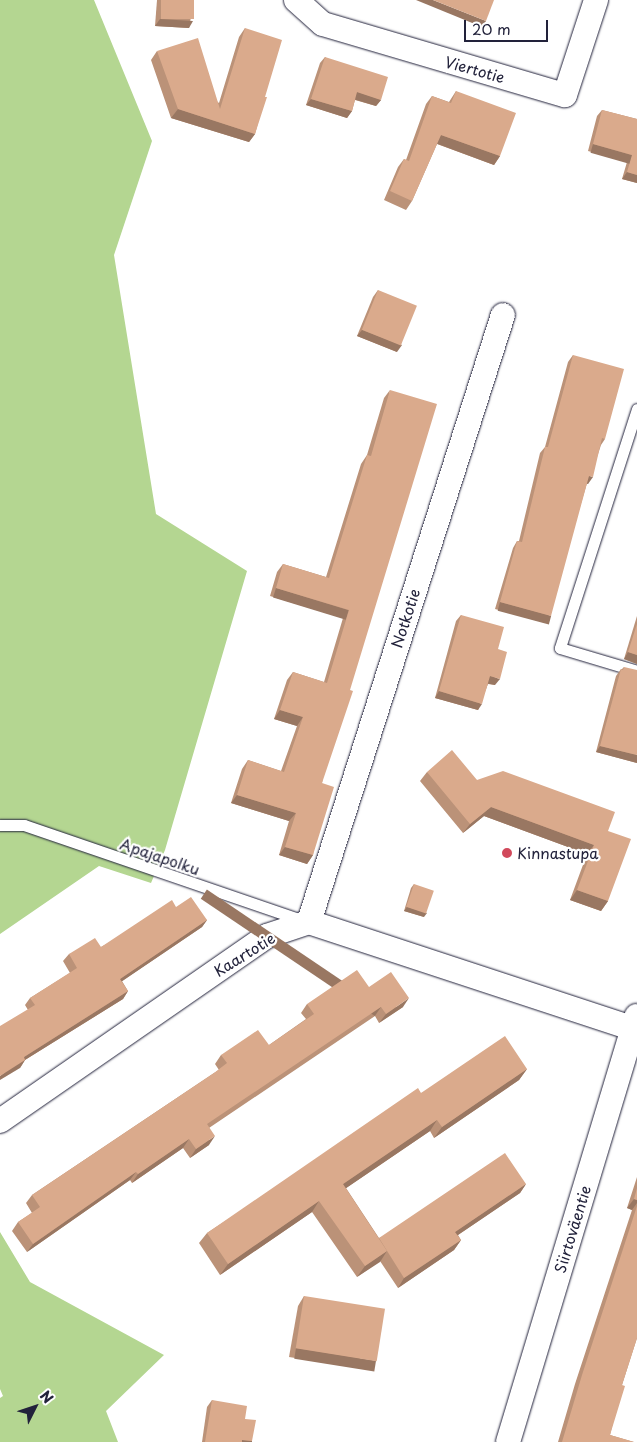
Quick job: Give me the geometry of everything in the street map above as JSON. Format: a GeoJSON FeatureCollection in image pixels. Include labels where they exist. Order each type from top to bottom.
{"type":"FeatureCollection","features":[{"type":"Feature","properties":{"kind":"street","name":"Viertotie"},"geometry":{"type":"LineString","coordinates":[[296,0],[323,24],[565,95],[596,0]]}},
{"type":"Feature","properties":{"kind":"street","name":"Notkotie"},"geometry":{"type":"LineString","coordinates":[[309,922],[503,315]]}},
{"type":"Feature","properties":{"kind":"street"},"geometry":{"type":"LineString","coordinates":[[309,922],[636,1025]]}},
{"type":"Feature","properties":{"kind":"street","name":"Kaartotie"},"geometry":{"type":"LineString","coordinates":[[0,1121],[267,936],[309,922]]}},
{"type":"Feature","properties":{"kind":"street","name":"Siirtoväentie"},"geometry":{"type":"LineString","coordinates":[[508,1442],[636,1025]]}},
{"type":"Feature","properties":{"kind":"lane"},"geometry":{"type":"LineString","coordinates":[[637,409],[560,648],[637,671]]}},
{"type":"Feature","properties":{"kind":"lane","name":"Apajapolku"},"geometry":{"type":"LineString","coordinates":[[0,825],[24,826],[309,922]]}},
{"type":"Feature","properties":{"kind":"green space"},"geometry":{"type":"Polygon","coordinates":[[[0,0],[94,0],[152,141],[114,255],[156,514],[247,571],[165,850],[151,883],[99,866],[0,934],[0,0]]]}},
{"type":"Feature","properties":{"kind":"green space"},"geometry":{"type":"Polygon","coordinates":[[[0,1232],[30,1282],[164,1355],[106,1411],[118,1442],[0,1442],[0,1398],[3,1396],[0,1389],[0,1232]]]}},
{"type":"Feature","properties":{"kind":"building"},"geometry":{"type":"Polygon","coordinates":[[[161,0],[194,0],[194,19],[161,19],[161,0]]]}},
{"type":"Feature","properties":{"kind":"building"},"geometry":{"type":"Polygon","coordinates":[[[433,0],[494,0],[486,21],[433,0]]]}},
{"type":"Feature","properties":{"kind":"building"},"geometry":{"type":"Polygon","coordinates":[[[245,28],[282,40],[255,134],[178,109],[157,51],[198,38],[220,109],[245,28]]]}},
{"type":"Feature","properties":{"kind":"building"},"geometry":{"type":"Polygon","coordinates":[[[325,57],[388,77],[381,100],[357,92],[352,111],[311,99],[325,57]]]}},
{"type":"Feature","properties":{"kind":"building"},"geometry":{"type":"Polygon","coordinates":[[[456,91],[516,113],[500,156],[441,135],[412,201],[390,191],[404,159],[409,161],[432,96],[451,103],[456,91]]]}},
{"type":"Feature","properties":{"kind":"building"},"geometry":{"type":"Polygon","coordinates":[[[602,110],[637,119],[637,175],[627,172],[632,155],[593,144],[602,110]]]}},
{"type":"Feature","properties":{"kind":"building"},"geometry":{"type":"Polygon","coordinates":[[[378,290],[417,306],[401,346],[362,330],[378,290]]]}},
{"type":"Feature","properties":{"kind":"building"},"geometry":{"type":"Polygon","coordinates":[[[573,355],[624,369],[605,439],[602,438],[593,477],[589,476],[551,616],[500,602],[517,541],[522,542],[545,447],[548,447],[573,355]]]}},
{"type":"Feature","properties":{"kind":"building"},"geometry":{"type":"Polygon","coordinates":[[[390,390],[437,404],[350,690],[353,691],[322,783],[334,787],[313,855],[285,847],[296,813],[237,795],[248,760],[284,772],[303,717],[280,710],[293,672],[327,683],[349,610],[276,588],[283,564],[329,578],[367,455],[371,456],[390,390]]]}},
{"type":"Feature","properties":{"kind":"building"},"geometry":{"type":"Polygon","coordinates":[[[461,615],[504,627],[498,649],[507,652],[500,679],[490,676],[482,704],[439,691],[461,615]]]}},
{"type":"Feature","properties":{"kind":"building"},"geometry":{"type":"Polygon","coordinates":[[[637,624],[637,655],[628,652],[637,624]]]}},
{"type":"Feature","properties":{"kind":"building"},"geometry":{"type":"Polygon","coordinates":[[[624,667],[637,670],[637,755],[600,746],[621,669],[623,670],[624,667]]]}},
{"type":"Feature","properties":{"kind":"building"},"geometry":{"type":"Polygon","coordinates":[[[452,750],[477,780],[503,771],[615,812],[608,831],[631,839],[608,901],[577,890],[594,845],[491,807],[470,824],[427,772],[452,750]]]}},
{"type":"Feature","properties":{"kind":"building"},"geometry":{"type":"Polygon","coordinates":[[[414,884],[434,891],[426,914],[406,907],[414,884]]]}},
{"type":"Feature","properties":{"kind":"building"},"geometry":{"type":"Polygon","coordinates":[[[191,897],[207,920],[120,979],[128,991],[24,1057],[25,1060],[0,1076],[0,1026],[35,1005],[30,998],[77,968],[69,954],[95,938],[101,947],[172,900],[176,907],[191,897]]]}},
{"type":"Feature","properties":{"kind":"building"},"geometry":{"type":"Polygon","coordinates":[[[357,970],[369,987],[391,972],[409,998],[386,1014],[381,1007],[207,1124],[215,1136],[196,1149],[189,1139],[138,1174],[136,1172],[33,1244],[18,1222],[40,1207],[32,1195],[214,1073],[227,1063],[221,1055],[258,1030],[269,1045],[314,1014],[307,1004],[357,970]]]}},
{"type":"Feature","properties":{"kind":"building"},"geometry":{"type":"Polygon","coordinates":[[[505,1036],[527,1069],[442,1127],[437,1120],[343,1184],[387,1251],[365,1266],[319,1201],[228,1264],[207,1233],[418,1088],[421,1093],[505,1036]]]}},
{"type":"Feature","properties":{"kind":"building"},"geometry":{"type":"Polygon","coordinates":[[[505,1153],[526,1184],[455,1232],[461,1240],[404,1278],[379,1238],[505,1153]]]}},
{"type":"Feature","properties":{"kind":"building"},"geometry":{"type":"Polygon","coordinates":[[[637,1188],[637,1200],[634,1199],[637,1188]]]}},
{"type":"Feature","properties":{"kind":"building"},"geometry":{"type":"Polygon","coordinates":[[[637,1206],[637,1338],[622,1385],[625,1386],[610,1435],[634,1442],[562,1442],[582,1375],[637,1206]]]}},
{"type":"Feature","properties":{"kind":"building"},"geometry":{"type":"Polygon","coordinates":[[[304,1296],[385,1309],[377,1361],[296,1348],[304,1296]]]}},
{"type":"Feature","properties":{"kind":"building"},"geometry":{"type":"Polygon","coordinates":[[[212,1400],[247,1406],[245,1419],[256,1420],[252,1441],[205,1442],[212,1400]]]}},
{"type":"Feature","properties":{"kind":"place","name":"Kinnastupa"},"geometry":{"type":"Point","coordinates":[507,853]}}]}
